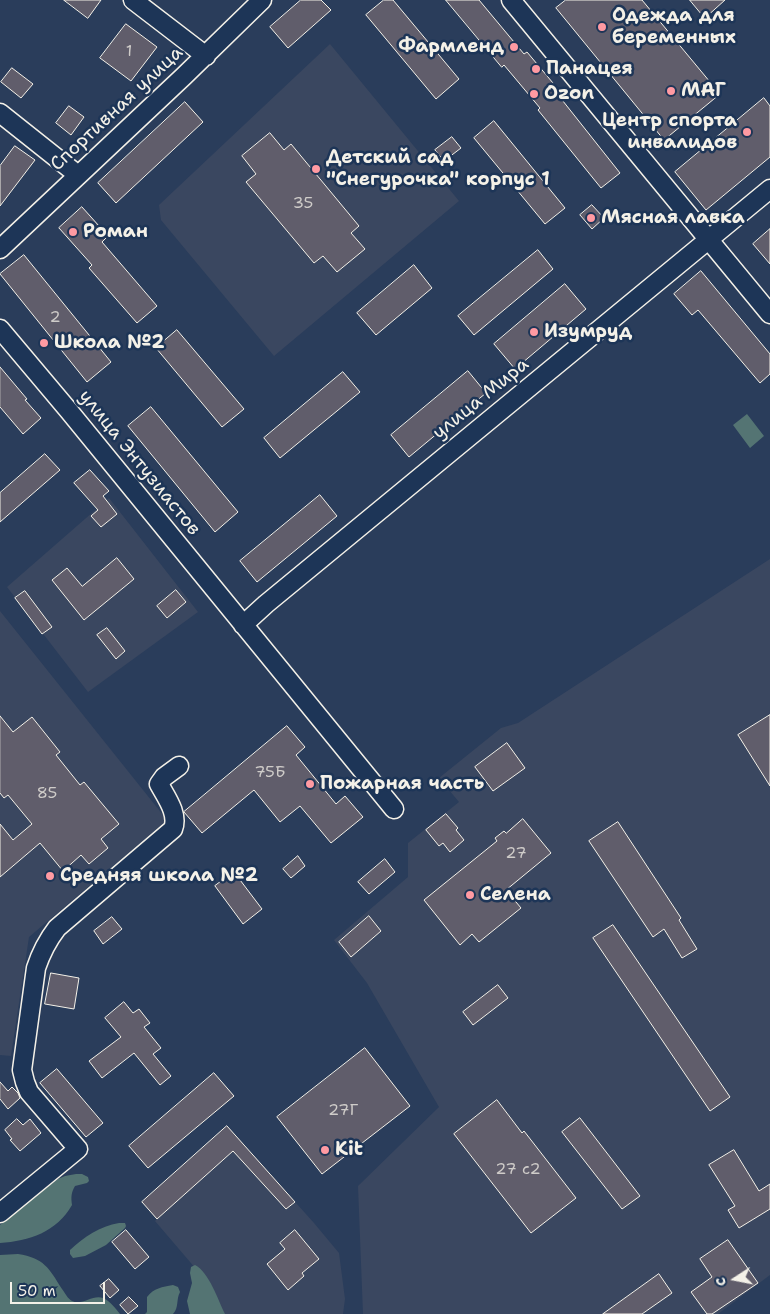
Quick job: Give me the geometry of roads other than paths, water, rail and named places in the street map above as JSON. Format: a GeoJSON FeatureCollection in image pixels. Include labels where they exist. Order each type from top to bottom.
{"type":"FeatureCollection","features":[{"type":"Feature","properties":{"kind":"street"},"geometry":{"type":"LineString","coordinates":[[133,0],[206,56]]}},
{"type":"Feature","properties":{"kind":"street","name":"Спортивная улица"},"geometry":{"type":"LineString","coordinates":[[0,249],[206,56],[262,0]]}},
{"type":"Feature","properties":{"kind":"street"},"geometry":{"type":"LineString","coordinates":[[511,0],[770,314]]}},
{"type":"Feature","properties":{"kind":"street"},"geometry":{"type":"LineString","coordinates":[[0,113],[78,175]]}},
{"type":"Feature","properties":{"kind":"street","name":"улица Мира"},"geometry":{"type":"LineString","coordinates":[[243,626],[273,598],[770,189]]}},
{"type":"Feature","properties":{"kind":"street","name":"улица Энтузиастов"},"geometry":{"type":"LineString","coordinates":[[0,328],[394,809]]}},
{"type":"Feature","properties":{"kind":"street"},"geometry":{"type":"LineString","coordinates":[[0,1213],[78,1149],[29,1092],[24,1082],[22,1070],[36,968],[41,952],[57,928],[173,829],[174,814],[159,784],[164,777],[178,766]]}},
{"type":"Feature","properties":{"kind":"place","name":"Одежда для беременных"},"geometry":{"type":"Point","coordinates":[602,27]}},
{"type":"Feature","properties":{"kind":"place","name":"Фармленд"},"geometry":{"type":"Point","coordinates":[514,47]}},
{"type":"Feature","properties":{"kind":"place","name":"Панацея"},"geometry":{"type":"Point","coordinates":[536,69]}},
{"type":"Feature","properties":{"kind":"place","name":"МАГ"},"geometry":{"type":"Point","coordinates":[671,91]}},
{"type":"Feature","properties":{"kind":"place","name":"Ozon"},"geometry":{"type":"Point","coordinates":[534,94]}},
{"type":"Feature","properties":{"kind":"place","name":"Центр спорта инвалидов"},"geometry":{"type":"Point","coordinates":[747,132]}},
{"type":"Feature","properties":{"kind":"place","name":"Детский сад \"Снегурочка\" корпус 1"},"geometry":{"type":"Point","coordinates":[316,169]}},
{"type":"Feature","properties":{"kind":"place","name":"Мясная лавка"},"geometry":{"type":"Point","coordinates":[591,218]}},
{"type":"Feature","properties":{"kind":"place","name":"Роман"},"geometry":{"type":"Point","coordinates":[73,232]}},
{"type":"Feature","properties":{"kind":"place","name":"Изумруд"},"geometry":{"type":"Point","coordinates":[534,332]}},
{"type":"Feature","properties":{"kind":"place","name":"Школа №2"},"geometry":{"type":"Point","coordinates":[44,343]}},
{"type":"Feature","properties":{"kind":"place","name":"Пожарная часть"},"geometry":{"type":"Point","coordinates":[310,784]}},
{"type":"Feature","properties":{"kind":"place","name":"Средняя школа №2"},"geometry":{"type":"Point","coordinates":[50,876]}},
{"type":"Feature","properties":{"kind":"place","name":"Селена"},"geometry":{"type":"Point","coordinates":[470,895]}},
{"type":"Feature","properties":{"kind":"place","name":"Kit"},"geometry":{"type":"Point","coordinates":[325,1150]}}]}
